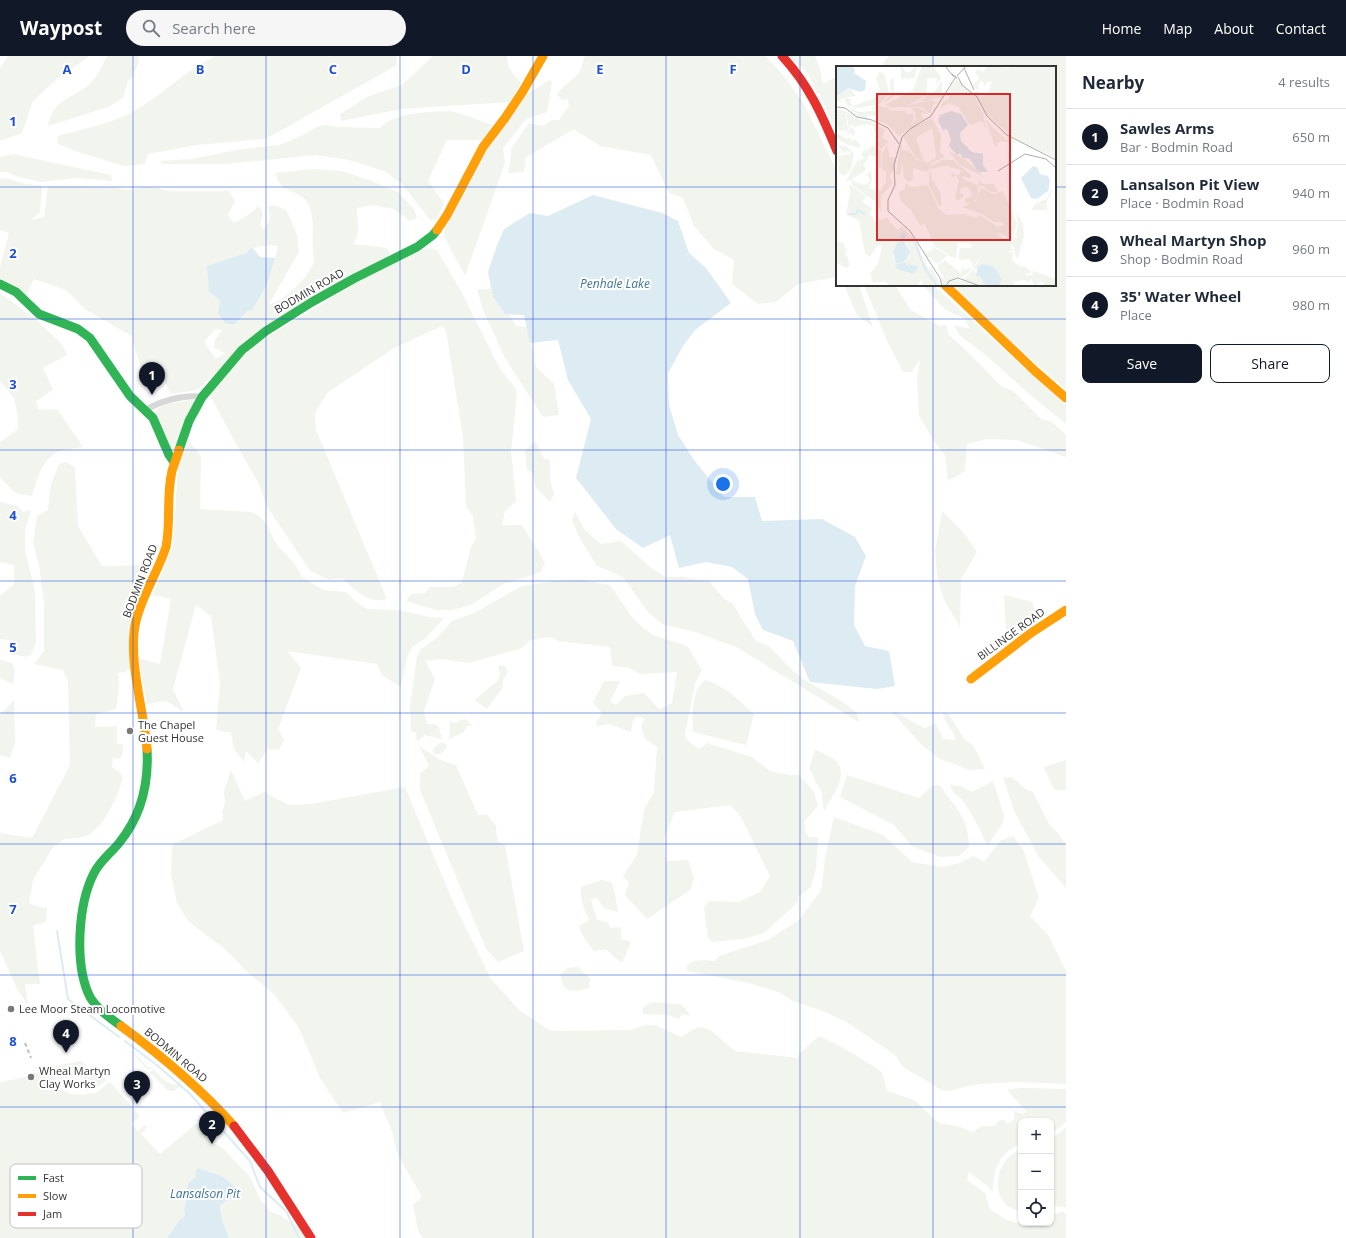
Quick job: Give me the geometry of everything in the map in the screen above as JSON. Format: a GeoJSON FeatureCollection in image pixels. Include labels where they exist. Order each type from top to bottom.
{"type":"FeatureCollection","features":[{"type":"Feature","properties":{"kind":"main road","name":"BODMIN ROAD"},"geometry":{"type":"LineString","coordinates":[[311,1238],[264,1164],[206,1095],[180,1072],[101,1010],[86,989],[83,975],[81,931],[83,904],[87,887],[97,868],[119,843],[134,822],[140,809],[146,788],[148,770],[147,749],[135,664],[134,633],[137,615],[166,546],[168,536],[169,487],[174,462],[189,421],[202,397],[242,350],[266,330],[355,278],[417,247],[433,235],[446,215],[483,147],[524,91],[543,56]]}},
{"type":"Feature","properties":{"kind":"main road"},"geometry":{"type":"LineString","coordinates":[[782,56],[803,79],[817,103],[836,150]]}},
{"type":"Feature","properties":{"kind":"main road"},"geometry":{"type":"LineString","coordinates":[[0,284],[16,292],[39,314],[70,325],[87,334],[130,396],[146,410],[156,423],[168,455],[174,462]]}},
{"type":"Feature","properties":{"kind":"main road"},"geometry":{"type":"LineString","coordinates":[[946,286],[967,303],[1050,385],[1066,398]]}},
{"type":"Feature","properties":{"kind":"main road","name":"BILLINGE ROAD"},"geometry":{"type":"LineString","coordinates":[[971,679],[1031,633],[1066,610]]}},
{"type":"Feature","properties":{"kind":"street"},"geometry":{"type":"LineString","coordinates":[[146,410],[168,401],[191,397],[202,397]]}},
{"type":"Feature","properties":{"kind":"shaded area"},"geometry":{"type":"Polygon","coordinates":[[[8,56],[88,56],[57,79],[33,101],[22,133],[0,141],[0,68],[8,56]]]}},
{"type":"Feature","properties":{"kind":"shaded area"},"geometry":{"type":"Polygon","coordinates":[[[107,56],[138,56],[139,61],[133,76],[128,81],[123,98],[108,107],[48,126],[54,110],[58,105],[93,81],[107,56]]]}},
{"type":"Feature","properties":{"kind":"shaded area"},"geometry":{"type":"Polygon","coordinates":[[[215,56],[396,56],[397,65],[265,139],[197,145],[148,154],[145,164],[124,166],[78,152],[58,144],[57,138],[60,135],[104,124],[134,111],[153,99],[196,67],[215,56]]]}},
{"type":"Feature","properties":{"kind":"shaded area"},"geometry":{"type":"Polygon","coordinates":[[[433,56],[507,56],[509,67],[521,83],[510,102],[401,109],[341,121],[340,114],[369,96],[402,85],[433,56]]]}},
{"type":"Feature","properties":{"kind":"shaded area"},"geometry":{"type":"Polygon","coordinates":[[[585,56],[766,56],[787,80],[804,104],[836,169],[836,277],[798,284],[776,302],[758,304],[732,284],[734,260],[714,249],[694,226],[683,198],[669,193],[651,155],[600,146],[574,129],[526,157],[524,172],[508,173],[511,149],[529,123],[544,126],[552,120],[559,120],[569,106],[568,99],[563,100],[557,95],[559,91],[579,73],[585,56]]]}},
{"type":"Feature","properties":{"kind":"shaded area"},"geometry":{"type":"Polygon","coordinates":[[[789,56],[815,56],[820,69],[823,84],[836,77],[836,132],[819,93],[817,94],[808,73],[789,56]]]}},
{"type":"Feature","properties":{"kind":"shaded area"},"geometry":{"type":"Polygon","coordinates":[[[889,56],[1066,56],[1066,390],[949,286],[1056,286],[1056,66],[876,66],[882,65],[889,56]]]}},
{"type":"Feature","properties":{"kind":"shaded area"},"geometry":{"type":"Polygon","coordinates":[[[549,80],[552,82],[547,112],[526,119],[503,148],[505,163],[465,276],[445,238],[444,226],[485,153],[524,95],[549,80]]]}},
{"type":"Feature","properties":{"kind":"shaded area"},"geometry":{"type":"Polygon","coordinates":[[[450,111],[492,125],[483,140],[447,140],[428,181],[444,203],[437,219],[431,221],[402,184],[384,171],[349,160],[315,155],[226,164],[162,164],[160,161],[191,159],[243,149],[279,145],[303,135],[319,126],[328,125],[339,127],[380,128],[386,123],[403,116],[450,111]]]}},
{"type":"Feature","properties":{"kind":"shaded area"},"geometry":{"type":"Polygon","coordinates":[[[13,154],[111,175],[112,181],[78,178],[40,182],[6,172],[0,172],[0,157],[13,154]]]}},
{"type":"Feature","properties":{"kind":"shaded area"},"geometry":{"type":"Polygon","coordinates":[[[313,169],[342,171],[398,192],[414,209],[417,218],[409,221],[394,209],[372,205],[357,208],[358,232],[354,244],[387,248],[391,254],[304,303],[233,356],[197,390],[171,394],[164,381],[154,369],[141,367],[132,340],[133,337],[85,309],[66,290],[34,279],[26,296],[0,280],[0,267],[9,233],[0,230],[0,179],[6,178],[26,184],[42,186],[40,212],[31,220],[44,217],[48,186],[115,187],[128,190],[145,187],[159,188],[167,191],[229,191],[235,201],[228,215],[234,223],[248,215],[259,206],[263,213],[260,225],[264,230],[270,219],[268,207],[273,205],[286,210],[289,215],[297,235],[299,252],[269,304],[275,302],[289,294],[296,287],[312,267],[314,259],[313,221],[308,203],[302,196],[280,184],[275,173],[313,169]],[[270,245],[251,248],[246,253],[207,266],[220,300],[218,313],[235,324],[249,308],[272,267],[278,246],[270,245]],[[215,329],[204,342],[216,359],[225,353],[214,348],[215,340],[222,330],[215,329]]]}},
{"type":"Feature","properties":{"kind":"shaded area"},"geometry":{"type":"Polygon","coordinates":[[[427,248],[437,250],[462,293],[500,369],[516,389],[516,406],[511,451],[516,501],[505,511],[502,525],[522,525],[545,563],[541,572],[503,584],[471,605],[452,610],[436,610],[406,601],[411,594],[425,593],[430,587],[453,587],[462,582],[471,547],[476,539],[473,516],[466,507],[463,437],[446,331],[442,326],[394,348],[327,393],[315,413],[316,430],[387,599],[374,600],[368,598],[362,595],[342,578],[329,580],[310,571],[266,505],[260,486],[209,393],[257,343],[368,276],[427,248]]]}},
{"type":"Feature","properties":{"kind":"shaded area"},"geometry":{"type":"Polygon","coordinates":[[[844,286],[859,286],[873,327],[857,315],[844,286]]]}},
{"type":"Feature","properties":{"kind":"shaded area"},"geometry":{"type":"Polygon","coordinates":[[[864,286],[896,286],[911,310],[940,326],[946,325],[948,334],[1001,386],[1013,391],[1041,419],[1052,422],[1066,435],[1066,457],[1017,440],[988,439],[967,444],[965,471],[948,481],[945,455],[936,444],[919,416],[917,378],[920,360],[911,372],[903,372],[888,343],[864,286]]]}},
{"type":"Feature","properties":{"kind":"shaded area"},"geometry":{"type":"Polygon","coordinates":[[[924,286],[934,286],[1066,405],[1066,424],[1029,394],[986,355],[959,335],[954,325],[970,329],[965,319],[944,309],[924,286]]]}},
{"type":"Feature","properties":{"kind":"shaded area"},"geometry":{"type":"Polygon","coordinates":[[[477,289],[491,289],[493,297],[505,314],[509,314],[516,326],[527,327],[536,367],[554,384],[559,415],[543,417],[505,358],[483,310],[477,289]]]}},
{"type":"Feature","properties":{"kind":"shaded area"},"geometry":{"type":"Polygon","coordinates":[[[0,293],[39,322],[63,346],[67,355],[43,368],[53,390],[36,401],[39,410],[57,409],[83,447],[61,451],[49,458],[41,470],[32,496],[15,493],[0,477],[0,442],[18,429],[18,417],[14,398],[0,381],[0,293]]]}},
{"type":"Feature","properties":{"kind":"shaded area"},"geometry":{"type":"Polygon","coordinates":[[[194,400],[194,404],[170,458],[155,414],[156,410],[164,405],[194,400]]]}},
{"type":"Feature","properties":{"kind":"shaded area"},"geometry":{"type":"Polygon","coordinates":[[[188,440],[201,456],[200,509],[251,512],[257,515],[267,525],[276,543],[297,567],[301,576],[323,590],[346,592],[367,609],[399,610],[429,617],[444,618],[426,638],[412,647],[407,657],[401,687],[382,675],[377,664],[287,651],[301,668],[278,729],[284,740],[279,750],[268,749],[258,763],[246,751],[244,762],[234,749],[231,733],[216,730],[220,683],[211,616],[196,605],[173,689],[184,712],[166,701],[147,704],[138,658],[160,664],[171,599],[153,595],[173,545],[178,467],[188,440]]]}},
{"type":"Feature","properties":{"kind":"shaded area"},"geometry":{"type":"Polygon","coordinates":[[[535,441],[544,459],[550,460],[550,479],[554,494],[550,502],[535,487],[533,473],[527,470],[525,451],[535,441]]]}},
{"type":"Feature","properties":{"kind":"shaded area"},"geometry":{"type":"Polygon","coordinates":[[[66,462],[75,467],[78,526],[102,566],[149,565],[134,611],[130,638],[131,670],[118,673],[119,687],[116,709],[96,714],[95,727],[117,726],[117,744],[123,744],[123,752],[120,759],[113,758],[112,767],[120,773],[123,778],[116,798],[104,820],[98,827],[89,835],[65,839],[53,847],[33,880],[29,903],[47,908],[46,922],[33,926],[40,984],[25,984],[28,1005],[17,989],[0,951],[0,833],[32,838],[70,765],[68,681],[63,670],[34,664],[44,651],[44,603],[39,565],[33,543],[37,516],[48,510],[51,484],[59,464],[66,462]]]}},
{"type":"Feature","properties":{"kind":"shaded area"},"geometry":{"type":"Polygon","coordinates":[[[0,502],[18,506],[23,512],[31,510],[25,530],[25,550],[35,591],[36,643],[31,655],[26,657],[12,654],[10,640],[0,639],[0,596],[14,584],[14,565],[0,562],[0,502]]]}},
{"type":"Feature","properties":{"kind":"shaded area"},"geometry":{"type":"Polygon","coordinates":[[[942,511],[964,533],[977,552],[961,579],[960,627],[943,598],[937,574],[935,551],[942,511]]]}},
{"type":"Feature","properties":{"kind":"shaded area"},"geometry":{"type":"Polygon","coordinates":[[[575,512],[585,530],[601,544],[621,541],[649,566],[665,577],[682,577],[709,581],[724,599],[732,603],[756,641],[769,646],[792,670],[806,681],[843,702],[856,712],[860,723],[738,648],[696,632],[662,624],[648,612],[623,577],[597,566],[579,537],[572,520],[575,512]]]}},
{"type":"Feature","properties":{"kind":"shaded area"},"geometry":{"type":"Polygon","coordinates":[[[582,580],[610,585],[631,616],[643,628],[655,636],[688,647],[702,670],[695,683],[685,735],[688,741],[699,749],[707,743],[752,757],[770,771],[799,775],[814,792],[818,806],[804,822],[805,832],[809,837],[818,837],[816,869],[811,887],[798,897],[798,902],[764,933],[743,939],[713,942],[708,938],[704,908],[709,901],[738,902],[760,892],[770,876],[740,815],[730,805],[675,812],[664,838],[666,861],[688,860],[694,879],[690,890],[647,919],[625,895],[629,882],[623,877],[637,854],[644,810],[654,792],[657,747],[645,739],[641,725],[645,719],[637,716],[633,720],[631,732],[609,724],[597,726],[596,723],[602,713],[593,702],[604,681],[620,681],[610,702],[616,705],[625,696],[644,693],[659,709],[672,703],[677,672],[640,674],[629,668],[612,666],[610,647],[558,641],[551,637],[530,640],[522,648],[469,663],[442,659],[425,661],[435,679],[424,711],[427,724],[438,725],[442,739],[424,735],[417,742],[416,733],[411,731],[410,707],[417,656],[421,649],[437,638],[452,621],[476,612],[522,586],[554,581],[582,580]]]}},
{"type":"Feature","properties":{"kind":"shaded area"},"geometry":{"type":"Polygon","coordinates":[[[1004,595],[1032,602],[1035,612],[1042,616],[1033,627],[1015,641],[1006,635],[1004,595]]]}},
{"type":"Feature","properties":{"kind":"shaded area"},"geometry":{"type":"Polygon","coordinates":[[[0,660],[12,663],[15,671],[13,684],[0,678],[0,660]]]}},
{"type":"Feature","properties":{"kind":"shaded area"},"geometry":{"type":"Polygon","coordinates":[[[504,665],[508,672],[503,680],[503,687],[487,709],[475,700],[498,680],[500,674],[498,666],[504,665]]]}},
{"type":"Feature","properties":{"kind":"shaded area"},"geometry":{"type":"Polygon","coordinates":[[[705,680],[726,690],[754,714],[746,745],[693,732],[693,704],[700,684],[705,680]]]}},
{"type":"Feature","properties":{"kind":"shaded area"},"geometry":{"type":"Polygon","coordinates":[[[14,700],[15,742],[10,758],[0,755],[0,715],[14,700]]]}},
{"type":"Feature","properties":{"kind":"shaded area"},"geometry":{"type":"Polygon","coordinates":[[[892,712],[896,712],[924,728],[936,724],[943,739],[956,740],[954,733],[947,723],[943,713],[948,713],[965,740],[973,745],[985,769],[970,770],[938,758],[922,745],[892,712]]]}},
{"type":"Feature","properties":{"kind":"shaded area"},"geometry":{"type":"Polygon","coordinates":[[[466,719],[473,726],[467,726],[464,732],[449,739],[450,721],[456,723],[460,720],[466,719]]]}},
{"type":"Feature","properties":{"kind":"shaded area"},"geometry":{"type":"Polygon","coordinates":[[[441,742],[446,744],[447,748],[440,754],[434,754],[433,749],[441,742]]]}},
{"type":"Feature","properties":{"kind":"shaded area"},"geometry":{"type":"Polygon","coordinates":[[[419,746],[440,760],[456,765],[478,815],[487,814],[496,826],[497,841],[505,845],[524,951],[498,962],[486,949],[420,790],[420,773],[429,766],[419,746]]]}},
{"type":"Feature","properties":{"kind":"shaded area"},"geometry":{"type":"Polygon","coordinates":[[[815,749],[835,760],[841,772],[838,786],[824,812],[821,790],[815,782],[809,769],[815,749]]]}},
{"type":"Feature","properties":{"kind":"shaded area"},"geometry":{"type":"Polygon","coordinates":[[[1066,760],[1066,790],[1054,790],[1044,767],[1066,760]]]}},
{"type":"Feature","properties":{"kind":"shaded area"},"geometry":{"type":"Polygon","coordinates":[[[231,770],[245,801],[264,792],[289,805],[311,804],[405,787],[453,902],[491,979],[519,1010],[551,1031],[632,1030],[645,1025],[655,1025],[681,1037],[692,1030],[701,1027],[710,1030],[735,1051],[798,1058],[798,1055],[819,1036],[849,1051],[882,1072],[887,1091],[914,1100],[939,1123],[957,1126],[973,1132],[981,1126],[995,1126],[998,1121],[1004,1120],[1007,1124],[1014,1120],[1015,1110],[1021,1114],[1027,1112],[1007,1090],[1020,1088],[1066,1089],[1066,1122],[1054,1132],[1054,1118],[1018,1118],[1018,1146],[1007,1152],[998,1163],[994,1176],[993,1192],[969,1172],[967,1180],[985,1193],[990,1209],[1006,1220],[1018,1223],[1018,1226],[1054,1226],[1054,1214],[1062,1212],[1066,1213],[1066,1238],[423,1238],[418,1231],[413,1205],[422,1197],[397,1153],[393,1134],[380,1102],[343,1113],[320,1078],[299,1028],[274,994],[247,972],[225,949],[188,921],[177,903],[171,875],[172,845],[223,820],[222,812],[225,803],[224,791],[231,770]]]}},
{"type":"Feature","properties":{"kind":"shaded area"},"geometry":{"type":"Polygon","coordinates":[[[847,775],[919,798],[932,786],[939,785],[964,820],[967,828],[969,847],[959,856],[940,857],[912,846],[894,825],[840,797],[847,775]]]}},
{"type":"Feature","properties":{"kind":"shaded area"},"geometry":{"type":"Polygon","coordinates":[[[1011,777],[1025,789],[1033,792],[1049,824],[1058,833],[1066,845],[1066,888],[1039,857],[1015,813],[1003,778],[1011,777]]]}},
{"type":"Feature","properties":{"kind":"shaded area"},"geometry":{"type":"Polygon","coordinates":[[[993,781],[1004,815],[1003,823],[987,846],[970,812],[961,799],[954,793],[950,785],[961,786],[972,792],[993,781]]]}},
{"type":"Feature","properties":{"kind":"shaded area"},"geometry":{"type":"Polygon","coordinates":[[[834,817],[883,835],[912,862],[943,867],[959,863],[973,856],[984,862],[1000,841],[1013,836],[1023,849],[1039,898],[1030,916],[1048,935],[1066,971],[1066,1084],[1029,1082],[980,1084],[951,1091],[938,1089],[934,1085],[904,1068],[895,1055],[847,1022],[820,1010],[795,1002],[778,992],[749,983],[688,971],[686,968],[692,962],[699,960],[715,961],[719,956],[768,940],[799,920],[821,890],[826,853],[834,817]]]}},
{"type":"Feature","properties":{"kind":"shaded area"},"geometry":{"type":"Polygon","coordinates":[[[601,880],[611,882],[614,889],[618,912],[605,909],[596,897],[591,900],[597,920],[608,922],[610,928],[621,927],[621,939],[631,942],[623,962],[615,958],[610,952],[600,950],[594,952],[581,933],[579,926],[589,920],[582,900],[581,887],[601,880]]]}},
{"type":"Feature","properties":{"kind":"shaded area"},"geometry":{"type":"Polygon","coordinates":[[[578,967],[590,978],[589,988],[574,991],[569,990],[563,985],[561,974],[567,968],[578,967]]]}},
{"type":"Feature","properties":{"kind":"shaded area"},"geometry":{"type":"Polygon","coordinates":[[[649,1003],[681,1004],[691,1016],[682,1014],[679,1019],[667,1015],[642,1014],[643,1008],[649,1003]]]}},
{"type":"Feature","properties":{"kind":"shaded area"},"geometry":{"type":"Polygon","coordinates":[[[117,1043],[131,1051],[149,1068],[151,1067],[163,1079],[174,1085],[178,1085],[180,1082],[177,1075],[182,1079],[181,1085],[174,1091],[168,1091],[150,1072],[153,1070],[151,1068],[148,1070],[130,1051],[117,1043]]]}},
{"type":"Feature","properties":{"kind":"shaded area"},"geometry":{"type":"Polygon","coordinates":[[[80,1061],[84,1063],[95,1075],[100,1071],[107,1080],[96,1088],[86,1091],[87,1078],[69,1076],[62,1081],[56,1066],[80,1061]]]}},
{"type":"Feature","properties":{"kind":"shaded area"},"geometry":{"type":"Polygon","coordinates":[[[50,1068],[53,1071],[60,1087],[68,1093],[77,1095],[94,1094],[110,1082],[140,1116],[131,1124],[138,1131],[144,1126],[152,1127],[146,1127],[144,1132],[141,1134],[160,1154],[197,1123],[213,1143],[223,1148],[246,1172],[251,1179],[261,1201],[271,1212],[299,1227],[306,1238],[228,1238],[229,1236],[224,1225],[220,1205],[228,1200],[241,1196],[234,1186],[222,1176],[198,1168],[196,1177],[186,1194],[186,1204],[184,1209],[185,1216],[179,1221],[167,1238],[0,1238],[0,1082],[22,1078],[50,1068]]]}},
{"type":"Feature","properties":{"kind":"shaded area"},"geometry":{"type":"Polygon","coordinates":[[[1066,1127],[1066,1207],[1054,1206],[1054,1137],[1066,1127]]]}},
{"type":"Feature","properties":{"kind":"shaded area"},"geometry":{"type":"Polygon","coordinates":[[[1018,1152],[1018,1210],[1010,1208],[1003,1201],[999,1193],[998,1184],[1002,1167],[1007,1159],[1018,1152]]]}},
{"type":"Feature","properties":{"kind":"water","name":"Penhale Lake"},"geometry":{"type":"Polygon","coordinates":[[[593,195],[662,213],[678,221],[689,253],[706,268],[731,303],[695,330],[683,346],[668,373],[669,405],[678,435],[694,460],[724,497],[755,497],[762,521],[822,519],[855,537],[866,556],[855,586],[854,625],[865,646],[889,651],[895,686],[877,689],[810,682],[793,641],[763,630],[755,614],[748,579],[732,567],[706,562],[679,568],[670,535],[643,548],[616,529],[576,478],[591,419],[568,380],[558,340],[530,343],[524,315],[505,314],[493,297],[488,272],[504,229],[530,213],[548,216],[593,195]]]}},
{"type":"Feature","properties":{"kind":"water"},"geometry":{"type":"Polygon","coordinates":[[[253,248],[260,257],[275,258],[267,284],[252,310],[247,311],[235,324],[226,324],[218,313],[220,300],[209,292],[207,266],[246,253],[253,248]]]}},
{"type":"Feature","properties":{"kind":"water","name":"Lansalson Pit"},"geometry":{"type":"Polygon","coordinates":[[[198,1168],[222,1176],[234,1186],[241,1196],[228,1200],[220,1205],[225,1229],[229,1236],[228,1238],[167,1238],[179,1221],[185,1216],[184,1209],[186,1204],[188,1183],[196,1177],[195,1172],[198,1168]]]}},
{"type":"Feature","properties":{"kind":"waterway"},"geometry":{"type":"LineString","coordinates":[[57,931],[68,999],[119,1037]]}},
{"type":"Feature","properties":{"kind":"waterway"},"geometry":{"type":"LineString","coordinates":[[125,1041],[158,1066],[190,1094],[250,1161],[260,1187],[286,1211],[299,1238]]}},
{"type":"Feature","properties":{"kind":"railway"},"geometry":{"type":"LineString","coordinates":[[25,1043],[31,1058]]}},
{"type":"Feature","properties":{"kind":"traffic: fast"},"geometry":{"type":"LineString","coordinates":[[179,450],[189,421],[202,397],[242,350],[266,331],[312,302],[355,278],[417,247],[433,235],[437,230]]}},
{"type":"Feature","properties":{"kind":"traffic: fast"},"geometry":{"type":"LineString","coordinates":[[0,284],[16,292],[39,314],[78,329],[90,338],[130,396],[153,418],[169,455],[174,462]]}},
{"type":"Feature","properties":{"kind":"traffic: fast"},"geometry":{"type":"LineString","coordinates":[[121,1026],[96,1005],[90,997],[85,984],[80,952],[81,917],[84,901],[94,873],[127,832],[138,810],[147,775],[147,749]]}},
{"type":"Feature","properties":{"kind":"traffic: slow"},"geometry":{"type":"LineString","coordinates":[[437,230],[447,215],[483,147],[523,91],[543,56]]}},
{"type":"Feature","properties":{"kind":"traffic: slow"},"geometry":{"type":"LineString","coordinates":[[946,286],[1035,371],[1066,398]]}},
{"type":"Feature","properties":{"kind":"traffic: slow"},"geometry":{"type":"LineString","coordinates":[[147,749],[135,667],[134,636],[136,621],[142,602],[166,547],[170,480],[179,450]]}},
{"type":"Feature","properties":{"kind":"traffic: slow"},"geometry":{"type":"LineString","coordinates":[[971,679],[1031,633],[1066,610]]}},
{"type":"Feature","properties":{"kind":"traffic: slow"},"geometry":{"type":"LineString","coordinates":[[121,1026],[180,1073],[234,1126]]}},
{"type":"Feature","properties":{"kind":"traffic: jam"},"geometry":{"type":"LineString","coordinates":[[782,56],[800,78],[814,101],[836,149]]}},
{"type":"Feature","properties":{"kind":"traffic: jam"},"geometry":{"type":"LineString","coordinates":[[234,1126],[268,1171],[311,1238]]}},
{"type":"Feature","properties":{"kind":"place","name":"Sawles Arms"},"geometry":{"type":"Point","coordinates":[152,395]}},
{"type":"Feature","properties":{"kind":"place","name":"The Chapel Guest House"},"geometry":{"type":"Point","coordinates":[130,731]}},
{"type":"Feature","properties":{"kind":"place","name":"Lee Moor Steam Locomotive"},"geometry":{"type":"Point","coordinates":[11,1009]}},
{"type":"Feature","properties":{"kind":"place","name":"35' Water Wheel"},"geometry":{"type":"Point","coordinates":[66,1053]}},
{"type":"Feature","properties":{"kind":"place","name":"Wheal Martyn Clay Works"},"geometry":{"type":"Point","coordinates":[31,1077]}},
{"type":"Feature","properties":{"kind":"place","name":"Wheal Martyn Shop"},"geometry":{"type":"Point","coordinates":[137,1104]}},
{"type":"Feature","properties":{"kind":"place","name":"Lansalson Pit View"},"geometry":{"type":"Point","coordinates":[212,1144]}}]}
